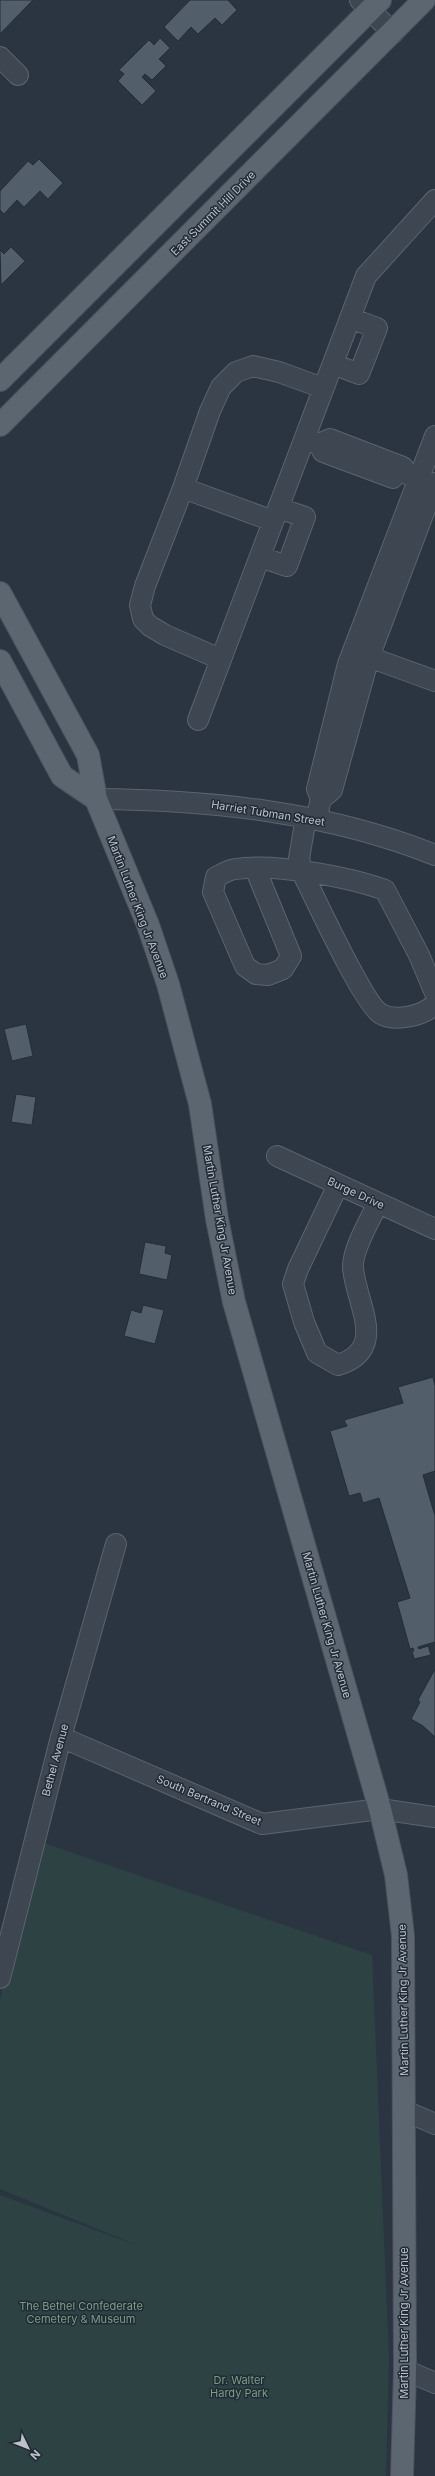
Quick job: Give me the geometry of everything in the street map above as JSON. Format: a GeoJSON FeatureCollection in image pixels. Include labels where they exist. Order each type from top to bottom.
{"type":"FeatureCollection","features":[{"type":"Feature","properties":{"kind":"main road","name":"East Summit Hill Drive"},"geometry":{"type":"LineString","coordinates":[[0,425],[393,33],[424,0]]}},
{"type":"Feature","properties":{"kind":"main road"},"geometry":{"type":"LineString","coordinates":[[0,380],[370,4]]}},
{"type":"Feature","properties":{"kind":"main road","name":"Martin Luther King Jr Avenue"},"geometry":{"type":"LineString","coordinates":[[0,593],[88,756],[96,799],[148,925],[181,1027],[200,1104],[217,1219],[234,1302],[380,1809],[396,1876],[403,1936],[405,2111],[402,2476]]}},
{"type":"Feature","properties":{"kind":"main road"},"geometry":{"type":"LineString","coordinates":[[0,661],[62,776],[96,799]]}},
{"type":"Feature","properties":{"kind":"street"},"geometry":{"type":"LineString","coordinates":[[370,4],[393,33]]}},
{"type":"Feature","properties":{"kind":"street"},"geometry":{"type":"LineString","coordinates":[[0,57],[18,74]]}},
{"type":"Feature","properties":{"kind":"street"},"geometry":{"type":"LineString","coordinates":[[198,720],[275,514],[311,441],[323,388],[366,276],[435,200]]}},
{"type":"Feature","properties":{"kind":"street"},"geometry":{"type":"LineString","coordinates":[[333,364],[359,374],[377,328],[350,318]]}},
{"type":"Feature","properties":{"kind":"street"},"geometry":{"type":"LineString","coordinates":[[220,659],[165,636],[150,626],[143,619],[140,605],[145,586],[183,488],[210,411],[221,387],[236,372],[253,366],[279,372],[323,388]]}},
{"type":"Feature","properties":{"kind":"street"},"geometry":{"type":"LineString","coordinates":[[435,436],[424,480],[369,657],[332,790],[320,799],[311,819],[299,858],[302,872],[365,996],[380,1014],[402,1018],[429,1010],[435,1004]]}},
{"type":"Feature","properties":{"kind":"street"},"geometry":{"type":"LineString","coordinates":[[311,441],[323,452],[398,480],[424,480]]}},
{"type":"Feature","properties":{"kind":"street"},"geometry":{"type":"LineString","coordinates":[[320,799],[317,789],[348,664],[424,480]]}},
{"type":"Feature","properties":{"kind":"street"},"geometry":{"type":"LineString","coordinates":[[183,488],[275,514],[305,517],[287,566],[260,557]]}},
{"type":"Feature","properties":{"kind":"street"},"geometry":{"type":"LineString","coordinates":[[369,657],[435,681]]}},
{"type":"Feature","properties":{"kind":"street","name":"Harriet Tubman Street"},"geometry":{"type":"LineString","coordinates":[[96,799],[221,805],[311,819],[383,835],[435,855]]}},
{"type":"Feature","properties":{"kind":"street"},"geometry":{"type":"LineString","coordinates":[[255,868],[291,956],[283,969],[268,975],[256,974],[245,966],[213,892],[216,877],[235,869],[268,867],[366,883],[385,890],[419,955],[435,993]]}},
{"type":"Feature","properties":{"kind":"street","name":"Burge Drive"},"geometry":{"type":"LineString","coordinates":[[277,1156],[435,1229]]}},
{"type":"Feature","properties":{"kind":"street"},"geometry":{"type":"LineString","coordinates":[[338,1185],[298,1269],[293,1284],[304,1322],[317,1353],[338,1365],[355,1359],[363,1348],[368,1335],[353,1268],[356,1252],[378,1203]]}},
{"type":"Feature","properties":{"kind":"street","name":"Bethel Avenue"},"geometry":{"type":"LineString","coordinates":[[0,1978],[61,1737],[116,1544]]}},
{"type":"Feature","properties":{"kind":"street","name":"South Bertrand Street"},"geometry":{"type":"LineString","coordinates":[[61,1737],[262,1824],[380,1809],[435,1817]]}},
{"type":"Feature","properties":{"kind":"street"},"geometry":{"type":"LineString","coordinates":[[405,2111],[435,2124]]}},
{"type":"Feature","properties":{"kind":"street"},"geometry":{"type":"LineString","coordinates":[[404,2370],[435,2383]]}},
{"type":"Feature","properties":{"kind":"green space"},"geometry":{"type":"Polygon","coordinates":[[[35,1840],[372,1955],[389,2357],[386,2476],[0,2476],[0,2195],[144,2248],[0,2189],[0,2001],[35,1840]]]}},
{"type":"Feature","properties":{"kind":"building"},"geometry":{"type":"Polygon","coordinates":[[[0,0],[33,0],[0,34],[0,0]]]}},
{"type":"Feature","properties":{"kind":"building"},"geometry":{"type":"Polygon","coordinates":[[[190,0],[228,0],[237,10],[222,25],[215,18],[198,34],[191,27],[178,41],[164,27],[190,0]]]}},
{"type":"Feature","properties":{"kind":"building"},"geometry":{"type":"Polygon","coordinates":[[[160,38],[170,48],[159,59],[166,66],[152,80],[145,74],[142,77],[156,91],[142,105],[118,81],[124,74],[119,70],[149,40],[154,45],[160,38]]]}},
{"type":"Feature","properties":{"kind":"building"},"geometry":{"type":"Polygon","coordinates":[[[39,159],[63,183],[48,199],[40,191],[24,207],[17,200],[4,214],[0,210],[0,191],[28,161],[33,165],[39,159]]]}},
{"type":"Feature","properties":{"kind":"building"},"geometry":{"type":"Polygon","coordinates":[[[11,247],[25,261],[1,285],[0,250],[4,254],[11,247]]]}},
{"type":"Feature","properties":{"kind":"building"},"geometry":{"type":"Polygon","coordinates":[[[26,1024],[33,1056],[12,1061],[4,1029],[26,1024]]]}},
{"type":"Feature","properties":{"kind":"building"},"geometry":{"type":"Polygon","coordinates":[[[16,1094],[36,1097],[32,1125],[11,1122],[16,1094]]]}},
{"type":"Feature","properties":{"kind":"building"},"geometry":{"type":"Polygon","coordinates":[[[145,1242],[166,1246],[165,1253],[172,1255],[167,1280],[139,1274],[145,1242]]]}},
{"type":"Feature","properties":{"kind":"building"},"geometry":{"type":"Polygon","coordinates":[[[143,1305],[164,1310],[155,1344],[124,1336],[131,1310],[141,1313],[143,1305]]]}},
{"type":"Feature","properties":{"kind":"building"},"geometry":{"type":"Polygon","coordinates":[[[433,1377],[435,1386],[435,1471],[423,1475],[435,1516],[435,1642],[418,1647],[419,1649],[428,1646],[431,1655],[414,1659],[412,1651],[414,1651],[413,1648],[410,1649],[397,1602],[410,1598],[379,1498],[363,1503],[360,1493],[349,1496],[330,1431],[347,1426],[344,1420],[403,1403],[398,1387],[433,1377]]]}},
{"type":"Feature","properties":{"kind":"building"},"geometry":{"type":"Polygon","coordinates":[[[435,1669],[435,1737],[423,1726],[411,1719],[420,1702],[418,1700],[435,1669]]]}},
{"type":"Feature","properties":{"kind":"park label","name":"The Bethel Confederate Cemetery & Museum"},"geometry":{"type":"Point","coordinates":[81,2312]}},
{"type":"Feature","properties":{"kind":"park label","name":"Dr. Walter Hardy Park"},"geometry":{"type":"Point","coordinates":[239,2386]}}]}
